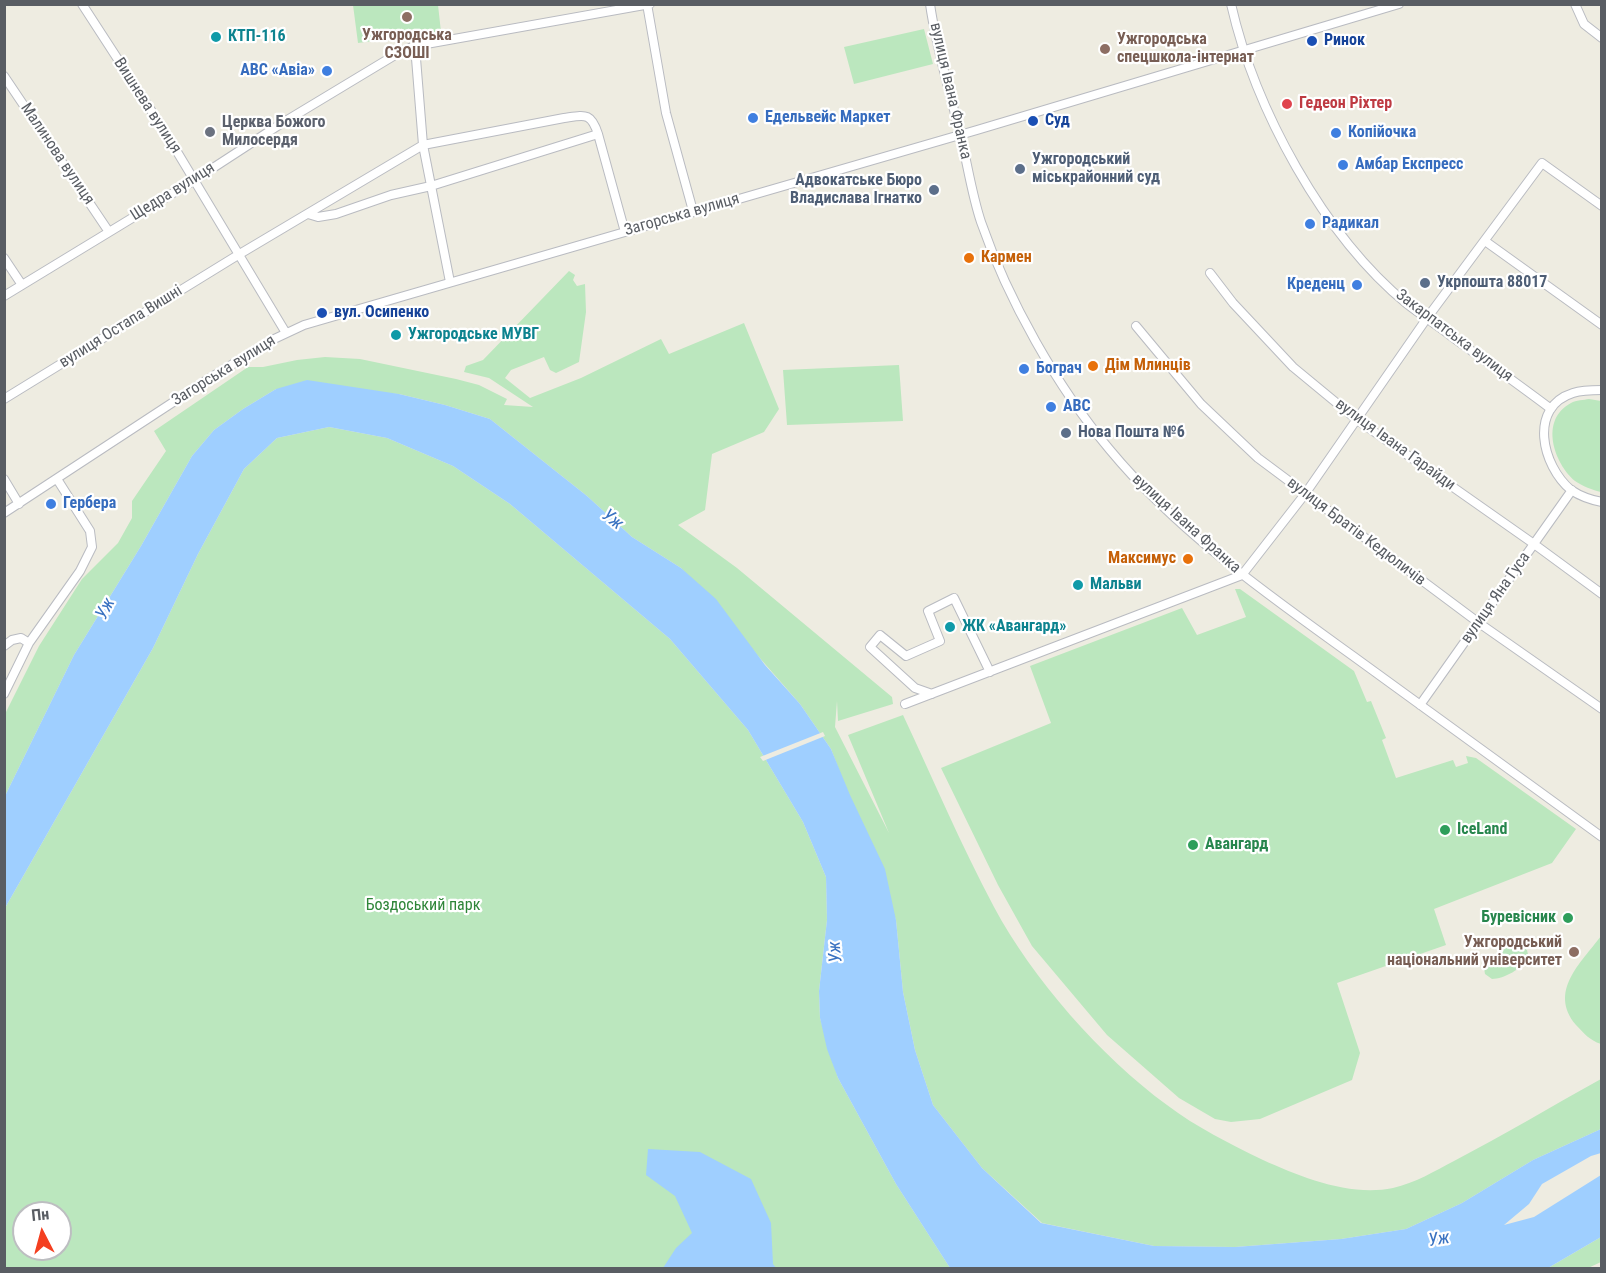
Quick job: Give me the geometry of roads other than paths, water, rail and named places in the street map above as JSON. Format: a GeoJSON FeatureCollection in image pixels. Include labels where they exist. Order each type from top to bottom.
{"type":"FeatureCollection","features":[{"type":"Feature","properties":{"kind":"street","name":"Вишнева вулиця"},"geometry":{"type":"LineString","coordinates":[[82,4],[167,135],[286,333]]}},
{"type":"Feature","properties":{"kind":"street","name":"вулиця Івана Франка"},"geometry":{"type":"LineString","coordinates":[[930,4],[942,65],[961,135],[973,193],[989,243],[1019,307],[1064,387],[1092,428],[1139,483],[1173,516],[1242,575],[1602,837]]}},
{"type":"Feature","properties":{"kind":"street","name":"Закарпатська вулиця"},"geometry":{"type":"LineString","coordinates":[[1231,4],[1243,50],[1273,120],[1294,162],[1323,209],[1354,250],[1406,303],[1551,409]]}},
{"type":"Feature","properties":{"kind":"street","name":"Загорська вулиця"},"geometry":{"type":"LineString","coordinates":[[4,513],[210,378],[286,333],[304,325],[961,135],[1399,4]]}},
{"type":"Feature","properties":{"kind":"street"},"geometry":{"type":"LineString","coordinates":[[1575,4],[1584,24],[1602,38]]}},
{"type":"Feature","properties":{"kind":"street","name":"Щедра вулиця"},"geometry":{"type":"LineString","coordinates":[[4,296],[193,181],[279,124],[387,59],[415,46],[648,5]]}},
{"type":"Feature","properties":{"kind":"street"},"geometry":{"type":"LineString","coordinates":[[648,5],[666,113],[693,211]]}},
{"type":"Feature","properties":{"kind":"street"},"geometry":{"type":"LineString","coordinates":[[415,46],[423,145],[450,282]]}},
{"type":"Feature","properties":{"kind":"street","name":"Малинова вулиця"},"geometry":{"type":"LineString","coordinates":[[4,76],[109,232]]}},
{"type":"Feature","properties":{"kind":"street"},"geometry":{"type":"LineString","coordinates":[[423,145],[583,115],[590,117],[598,134],[624,232]]}},
{"type":"Feature","properties":{"kind":"street"},"geometry":{"type":"LineString","coordinates":[[308,214],[318,217],[336,214],[391,195],[431,186],[598,134]]}},
{"type":"Feature","properties":{"kind":"street","name":"вулиця Остапа Вишні"},"geometry":{"type":"LineString","coordinates":[[4,399],[238,255],[423,145]]}},
{"type":"Feature","properties":{"kind":"street"},"geometry":{"type":"LineString","coordinates":[[905,704],[1242,575],[1305,494],[1427,318],[1542,163],[1602,206]]}},
{"type":"Feature","properties":{"kind":"street"},"geometry":{"type":"LineString","coordinates":[[1485,241],[1602,325]]}},
{"type":"Feature","properties":{"kind":"street"},"geometry":{"type":"LineString","coordinates":[[4,258],[22,285]]}},
{"type":"Feature","properties":{"kind":"street","name":"вулиця Івана Гарайди"},"geometry":{"type":"LineString","coordinates":[[1210,273],[1233,303],[1293,368],[1356,419],[1602,594]]}},
{"type":"Feature","properties":{"kind":"street","name":"вулиця Братів Кедюличів"},"geometry":{"type":"LineString","coordinates":[[1136,326],[1201,404],[1258,458],[1479,623],[1602,709]]}},
{"type":"Feature","properties":{"kind":"street"},"geometry":{"type":"LineString","coordinates":[[1602,390],[1572,393],[1551,409],[1546,420],[1544,447],[1553,467],[1572,490],[1602,502]]}},
{"type":"Feature","properties":{"kind":"street"},"geometry":{"type":"LineString","coordinates":[[4,479],[19,504]]}},
{"type":"Feature","properties":{"kind":"street"},"geometry":{"type":"LineString","coordinates":[[4,694],[29,643],[80,571],[92,547],[90,531],[57,479]]}},
{"type":"Feature","properties":{"kind":"street","name":"вулиця Яна Гуса"},"geometry":{"type":"LineString","coordinates":[[1420,705],[1572,490]]}},
{"type":"Feature","properties":{"kind":"street"},"geometry":{"type":"LineString","coordinates":[[932,694],[915,688],[870,647],[880,635],[906,656],[940,641],[928,611],[954,598],[990,672]]}},
{"type":"Feature","properties":{"kind":"street"},"geometry":{"type":"LineString","coordinates":[[4,646],[12,640],[21,638],[29,643]]}},
{"type":"Feature","properties":{"kind":"water","name":"Уж"},"geometry":{"type":"Polygon","coordinates":[[[307,380],[399,394],[490,419],[587,496],[632,537],[681,568],[716,599],[765,665],[800,704],[831,749],[885,869],[896,920],[903,992],[915,1050],[933,1105],[982,1168],[1041,1223],[1154,1246],[1235,1247],[1341,1239],[1406,1229],[1462,1203],[1533,1160],[1601,1129],[1601,1153],[1591,1156],[1542,1184],[1529,1204],[1504,1225],[1534,1217],[1601,1175],[1601,1237],[1548,1268],[950,1268],[896,1184],[838,1078],[827,1049],[820,1018],[819,991],[827,920],[826,877],[803,822],[748,730],[670,639],[510,504],[453,466],[387,438],[329,427],[277,438],[244,469],[198,554],[153,648],[5,908],[5,796],[74,655],[141,546],[192,456],[214,430],[276,389],[307,380]]]}},
{"type":"Feature","properties":{"kind":"water"},"geometry":{"type":"Polygon","coordinates":[[[648,1149],[700,1152],[751,1179],[771,1223],[773,1264],[776,1268],[663,1268],[676,1248],[692,1233],[675,1196],[646,1175],[648,1149]]]}},
{"type":"Feature","properties":{"kind":"place","name":"Ужгородська СЗОШІ"},"geometry":{"type":"Point","coordinates":[407,17]}},
{"type":"Feature","properties":{"kind":"place","name":"КТП-116"},"geometry":{"type":"Point","coordinates":[216,37]}},
{"type":"Feature","properties":{"kind":"place","name":"Ринок"},"geometry":{"type":"Point","coordinates":[1312,41]}},
{"type":"Feature","properties":{"kind":"place","name":"Ужгородська спецшкола-інтернат"},"geometry":{"type":"Point","coordinates":[1105,49]}},
{"type":"Feature","properties":{"kind":"place","name":"ABC «Авіа»"},"geometry":{"type":"Point","coordinates":[327,71]}},
{"type":"Feature","properties":{"kind":"place","name":"Гедеон Ріхтер"},"geometry":{"type":"Point","coordinates":[1287,104]}},
{"type":"Feature","properties":{"kind":"place","name":"Едельвейс Маркет"},"geometry":{"type":"Point","coordinates":[753,118]}},
{"type":"Feature","properties":{"kind":"place","name":"Суд"},"geometry":{"type":"Point","coordinates":[1033,121]}},
{"type":"Feature","properties":{"kind":"place","name":"Церква Божого Милосердя"},"geometry":{"type":"Point","coordinates":[210,132]}},
{"type":"Feature","properties":{"kind":"place","name":"Копійочка"},"geometry":{"type":"Point","coordinates":[1336,133]}},
{"type":"Feature","properties":{"kind":"place","name":"Амбар Експресс"},"geometry":{"type":"Point","coordinates":[1343,165]}},
{"type":"Feature","properties":{"kind":"place","name":"Ужгородський міськрайонний суд"},"geometry":{"type":"Point","coordinates":[1020,169]}},
{"type":"Feature","properties":{"kind":"place","name":"Адвокатське Бюро Владислава Ігнатко"},"geometry":{"type":"Point","coordinates":[934,190]}},
{"type":"Feature","properties":{"kind":"place","name":"Радикал"},"geometry":{"type":"Point","coordinates":[1310,224]}},
{"type":"Feature","properties":{"kind":"place","name":"Кармен"},"geometry":{"type":"Point","coordinates":[969,258]}},
{"type":"Feature","properties":{"kind":"place","name":"Укрпошта 88017"},"geometry":{"type":"Point","coordinates":[1425,283]}},
{"type":"Feature","properties":{"kind":"place","name":"Креденц"},"geometry":{"type":"Point","coordinates":[1357,285]}},
{"type":"Feature","properties":{"kind":"place","name":"вул. Осипенко"},"geometry":{"type":"Point","coordinates":[322,313]}},
{"type":"Feature","properties":{"kind":"place","name":"Ужгородське МУВГ"},"geometry":{"type":"Point","coordinates":[396,335]}},
{"type":"Feature","properties":{"kind":"place","name":"Дім Млинців"},"geometry":{"type":"Point","coordinates":[1093,366]}},
{"type":"Feature","properties":{"kind":"place","name":"Бограч"},"geometry":{"type":"Point","coordinates":[1024,369]}},
{"type":"Feature","properties":{"kind":"place","name":"ABC"},"geometry":{"type":"Point","coordinates":[1051,407]}},
{"type":"Feature","properties":{"kind":"place","name":"Нова Пошта №6"},"geometry":{"type":"Point","coordinates":[1066,433]}},
{"type":"Feature","properties":{"kind":"place","name":"Гербера"},"geometry":{"type":"Point","coordinates":[51,504]}},
{"type":"Feature","properties":{"kind":"place","name":"Максимус"},"geometry":{"type":"Point","coordinates":[1188,559]}},
{"type":"Feature","properties":{"kind":"place","name":"Мальви"},"geometry":{"type":"Point","coordinates":[1078,585]}},
{"type":"Feature","properties":{"kind":"place","name":"ЖК «Авангард»"},"geometry":{"type":"Point","coordinates":[950,627]}},
{"type":"Feature","properties":{"kind":"place","name":"IceLand"},"geometry":{"type":"Point","coordinates":[1445,830]}},
{"type":"Feature","properties":{"kind":"place","name":"Авангард"},"geometry":{"type":"Point","coordinates":[1193,845]}},
{"type":"Feature","properties":{"kind":"place","name":"Буревісник"},"geometry":{"type":"Point","coordinates":[1568,918]}},
{"type":"Feature","properties":{"kind":"place","name":"Ужгородський національний університет"},"geometry":{"type":"Point","coordinates":[1574,952]}},
{"type":"Feature","properties":{"kind":"park label","name":"Боздоський парк"},"geometry":{"type":"Point","coordinates":[423,906]}}]}
